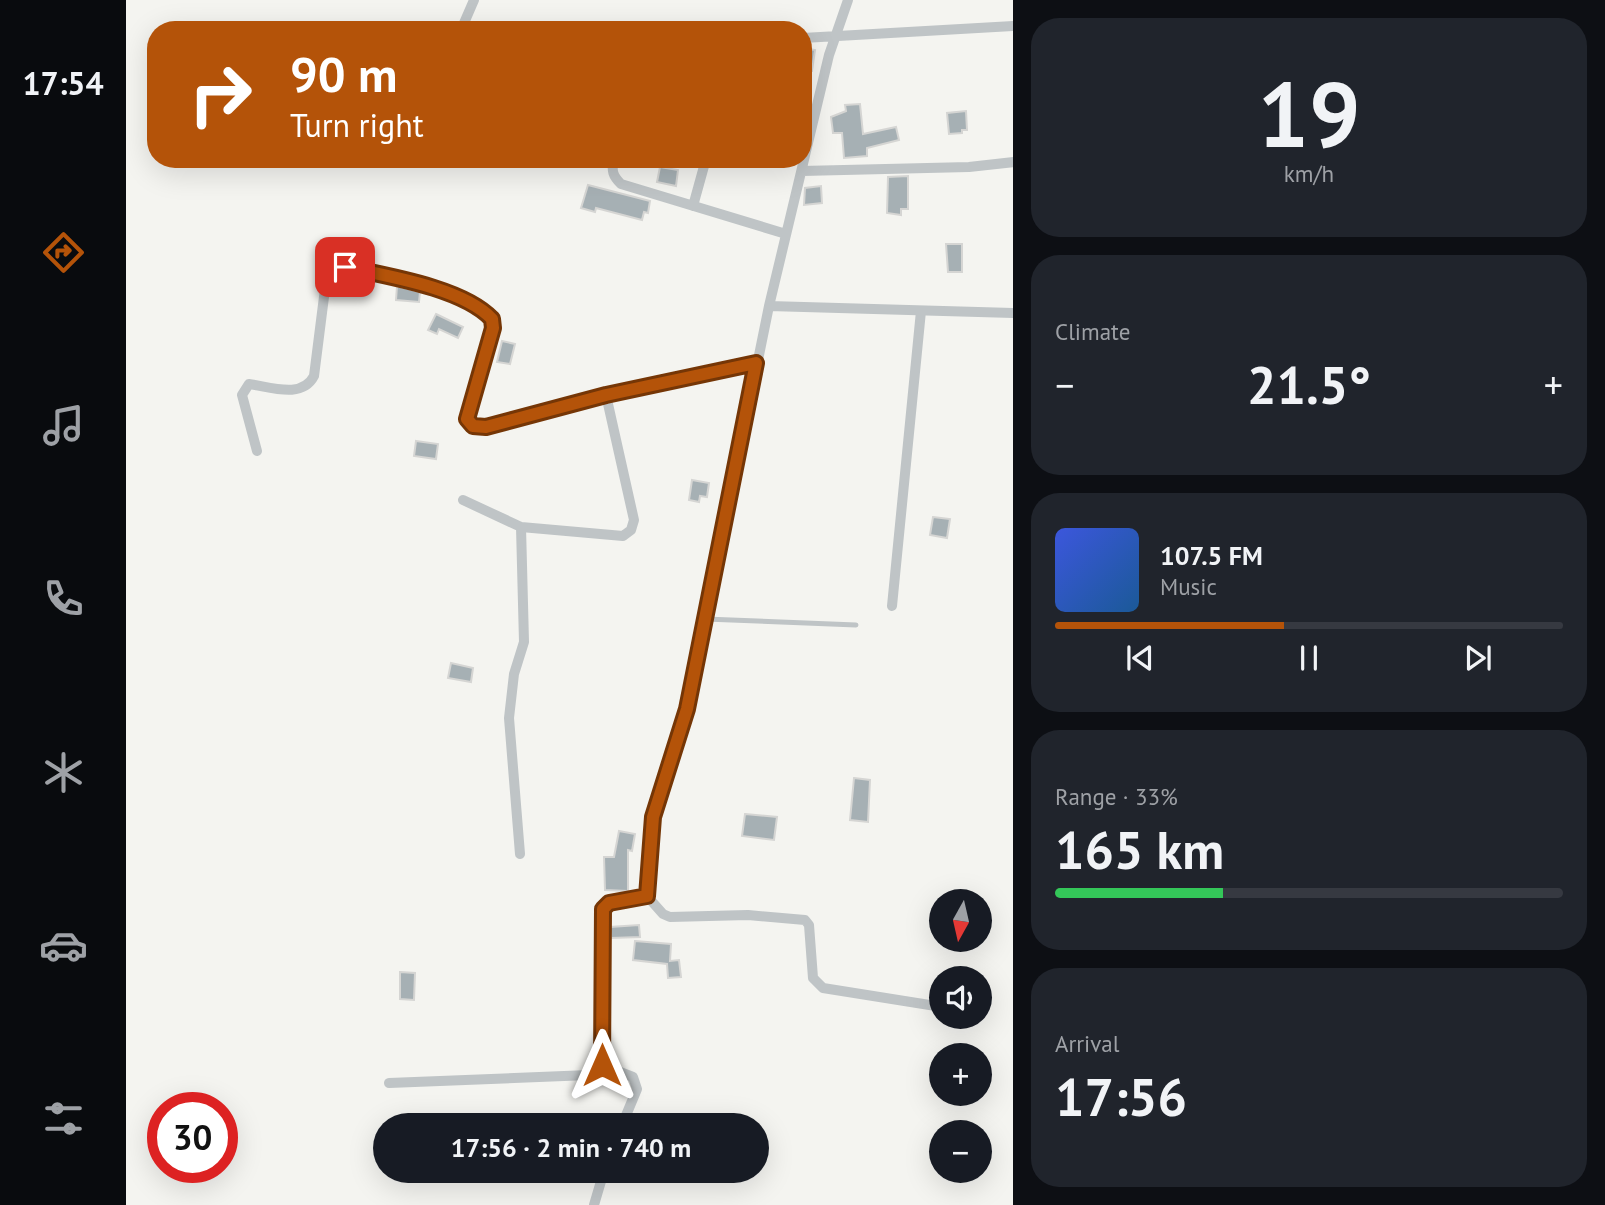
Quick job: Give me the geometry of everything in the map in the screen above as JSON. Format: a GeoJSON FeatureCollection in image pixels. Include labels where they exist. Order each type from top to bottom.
{"type":"FeatureCollection","features":[{"type":"Feature","properties":{"kind":"street"},"geometry":{"type":"LineString","coordinates":[[465,21],[474,0]]}},
{"type":"Feature","properties":{"kind":"street"},"geometry":{"type":"LineString","coordinates":[[812,129],[829,55],[848,0]]}},
{"type":"Feature","properties":{"kind":"street"},"geometry":{"type":"LineString","coordinates":[[812,38],[1013,26]]}},
{"type":"Feature","properties":{"kind":"street"},"geometry":{"type":"LineString","coordinates":[[802,172],[969,167],[1013,162]]}},
{"type":"Feature","properties":{"kind":"street"},"geometry":{"type":"LineString","coordinates":[[611,168],[614,178],[621,184],[786,234]]}},
{"type":"Feature","properties":{"kind":"street"},"geometry":{"type":"LineString","coordinates":[[693,206],[704,168]]}},
{"type":"Feature","properties":{"kind":"street"},"geometry":{"type":"LineString","coordinates":[[803,168],[756,363],[687,709],[653,817],[647,896],[663,914],[670,917],[748,915],[805,919],[809,925],[813,978],[816,984],[831,989],[929,1005]]}},
{"type":"Feature","properties":{"kind":"street"},"geometry":{"type":"LineString","coordinates":[[257,451],[242,395],[244,388],[249,384],[300,391],[309,385],[314,376],[326,281],[345,267],[426,284],[485,311],[492,319],[493,328],[467,419],[473,426],[486,427],[606,395],[756,363]]}},
{"type":"Feature","properties":{"kind":"street"},"geometry":{"type":"LineString","coordinates":[[769,306],[1013,313]]}},
{"type":"Feature","properties":{"kind":"street"},"geometry":{"type":"LineString","coordinates":[[892,606],[921,311]]}},
{"type":"Feature","properties":{"kind":"street"},"geometry":{"type":"LineString","coordinates":[[463,500],[521,527],[623,536],[631,530],[634,520],[606,395]]}},
{"type":"Feature","properties":{"kind":"street"},"geometry":{"type":"LineString","coordinates":[[520,854],[509,718],[514,674],[524,642],[521,527]]}},
{"type":"Feature","properties":{"kind":"street"},"geometry":{"type":"LineString","coordinates":[[602,1065],[603,909],[609,903],[647,896]]}},
{"type":"Feature","properties":{"kind":"street"},"geometry":{"type":"LineString","coordinates":[[389,1083],[589,1075],[602,1065]]}},
{"type":"Feature","properties":{"kind":"street"},"geometry":{"type":"LineString","coordinates":[[602,1065],[633,1077],[637,1089],[627,1113]]}},
{"type":"Feature","properties":{"kind":"street"},"geometry":{"type":"LineString","coordinates":[[594,1205],[600,1183]]}},
{"type":"Feature","properties":{"kind":"lane"},"geometry":{"type":"LineString","coordinates":[[705,619],[856,625]]}},
{"type":"Feature","properties":{"kind":"building"},"geometry":{"type":"Polygon","coordinates":[[[812,50],[815,50],[812,71],[812,50]]]}},
{"type":"Feature","properties":{"kind":"building"},"geometry":{"type":"Polygon","coordinates":[[[860,104],[863,134],[896,127],[899,140],[867,148],[867,156],[844,158],[842,133],[833,133],[831,117],[846,111],[845,105],[860,104]]]}},
{"type":"Feature","properties":{"kind":"building"},"geometry":{"type":"Polygon","coordinates":[[[966,111],[967,130],[949,134],[947,113],[966,111]]]}},
{"type":"Feature","properties":{"kind":"building"},"geometry":{"type":"Polygon","coordinates":[[[660,168],[678,170],[676,186],[657,182],[660,168]]]}},
{"type":"Feature","properties":{"kind":"building"},"geometry":{"type":"Polygon","coordinates":[[[908,176],[908,209],[901,209],[901,215],[887,213],[888,177],[908,176]]]}},
{"type":"Feature","properties":{"kind":"building"},"geometry":{"type":"Polygon","coordinates":[[[588,185],[650,201],[648,213],[644,212],[642,220],[596,208],[595,212],[581,208],[588,185]]]}},
{"type":"Feature","properties":{"kind":"building"},"geometry":{"type":"Polygon","coordinates":[[[821,186],[822,203],[804,205],[805,188],[821,186]]]}},
{"type":"Feature","properties":{"kind":"building"},"geometry":{"type":"Polygon","coordinates":[[[946,244],[962,244],[962,272],[948,272],[946,244]]]}},
{"type":"Feature","properties":{"kind":"building"},"geometry":{"type":"Polygon","coordinates":[[[397,286],[420,292],[419,302],[396,300],[397,286]]]}},
{"type":"Feature","properties":{"kind":"building"},"geometry":{"type":"Polygon","coordinates":[[[436,314],[463,327],[458,338],[439,329],[437,334],[428,330],[436,314]]]}},
{"type":"Feature","properties":{"kind":"building"},"geometry":{"type":"Polygon","coordinates":[[[502,341],[515,344],[510,364],[497,362],[502,341]]]}},
{"type":"Feature","properties":{"kind":"building"},"geometry":{"type":"Polygon","coordinates":[[[416,441],[438,444],[436,459],[414,456],[416,441]]]}},
{"type":"Feature","properties":{"kind":"building"},"geometry":{"type":"Polygon","coordinates":[[[692,480],[709,483],[707,497],[700,496],[699,502],[689,500],[692,480]]]}},
{"type":"Feature","properties":{"kind":"building"},"geometry":{"type":"Polygon","coordinates":[[[933,517],[950,519],[947,538],[930,535],[933,517]]]}},
{"type":"Feature","properties":{"kind":"building"},"geometry":{"type":"Polygon","coordinates":[[[451,663],[473,668],[471,682],[448,678],[451,663]]]}},
{"type":"Feature","properties":{"kind":"building"},"geometry":{"type":"Polygon","coordinates":[[[854,778],[870,780],[868,822],[850,820],[854,778]]]}},
{"type":"Feature","properties":{"kind":"building"},"geometry":{"type":"Polygon","coordinates":[[[745,814],[777,817],[774,840],[742,836],[745,814]]]}},
{"type":"Feature","properties":{"kind":"building"},"geometry":{"type":"Polygon","coordinates":[[[619,831],[635,834],[632,851],[628,850],[628,891],[605,890],[604,857],[614,857],[619,831]]]}},
{"type":"Feature","properties":{"kind":"building"},"geometry":{"type":"Polygon","coordinates":[[[639,925],[640,937],[611,938],[610,927],[639,925]]]}},
{"type":"Feature","properties":{"kind":"building"},"geometry":{"type":"Polygon","coordinates":[[[635,941],[671,944],[670,961],[679,960],[681,977],[668,978],[667,964],[633,960],[635,941]]]}},
{"type":"Feature","properties":{"kind":"building"},"geometry":{"type":"Polygon","coordinates":[[[400,972],[415,973],[414,1000],[400,999],[400,972]]]}},
{"type":"Feature","properties":{"kind":"route"},"geometry":{"type":"LineString","coordinates":[[345,267],[426,284],[485,311],[492,319],[493,328],[467,419],[469,424],[480,428],[606,395],[756,363],[687,709],[653,817],[647,896],[609,903],[603,909],[601,917],[602,1065]]}}]}
